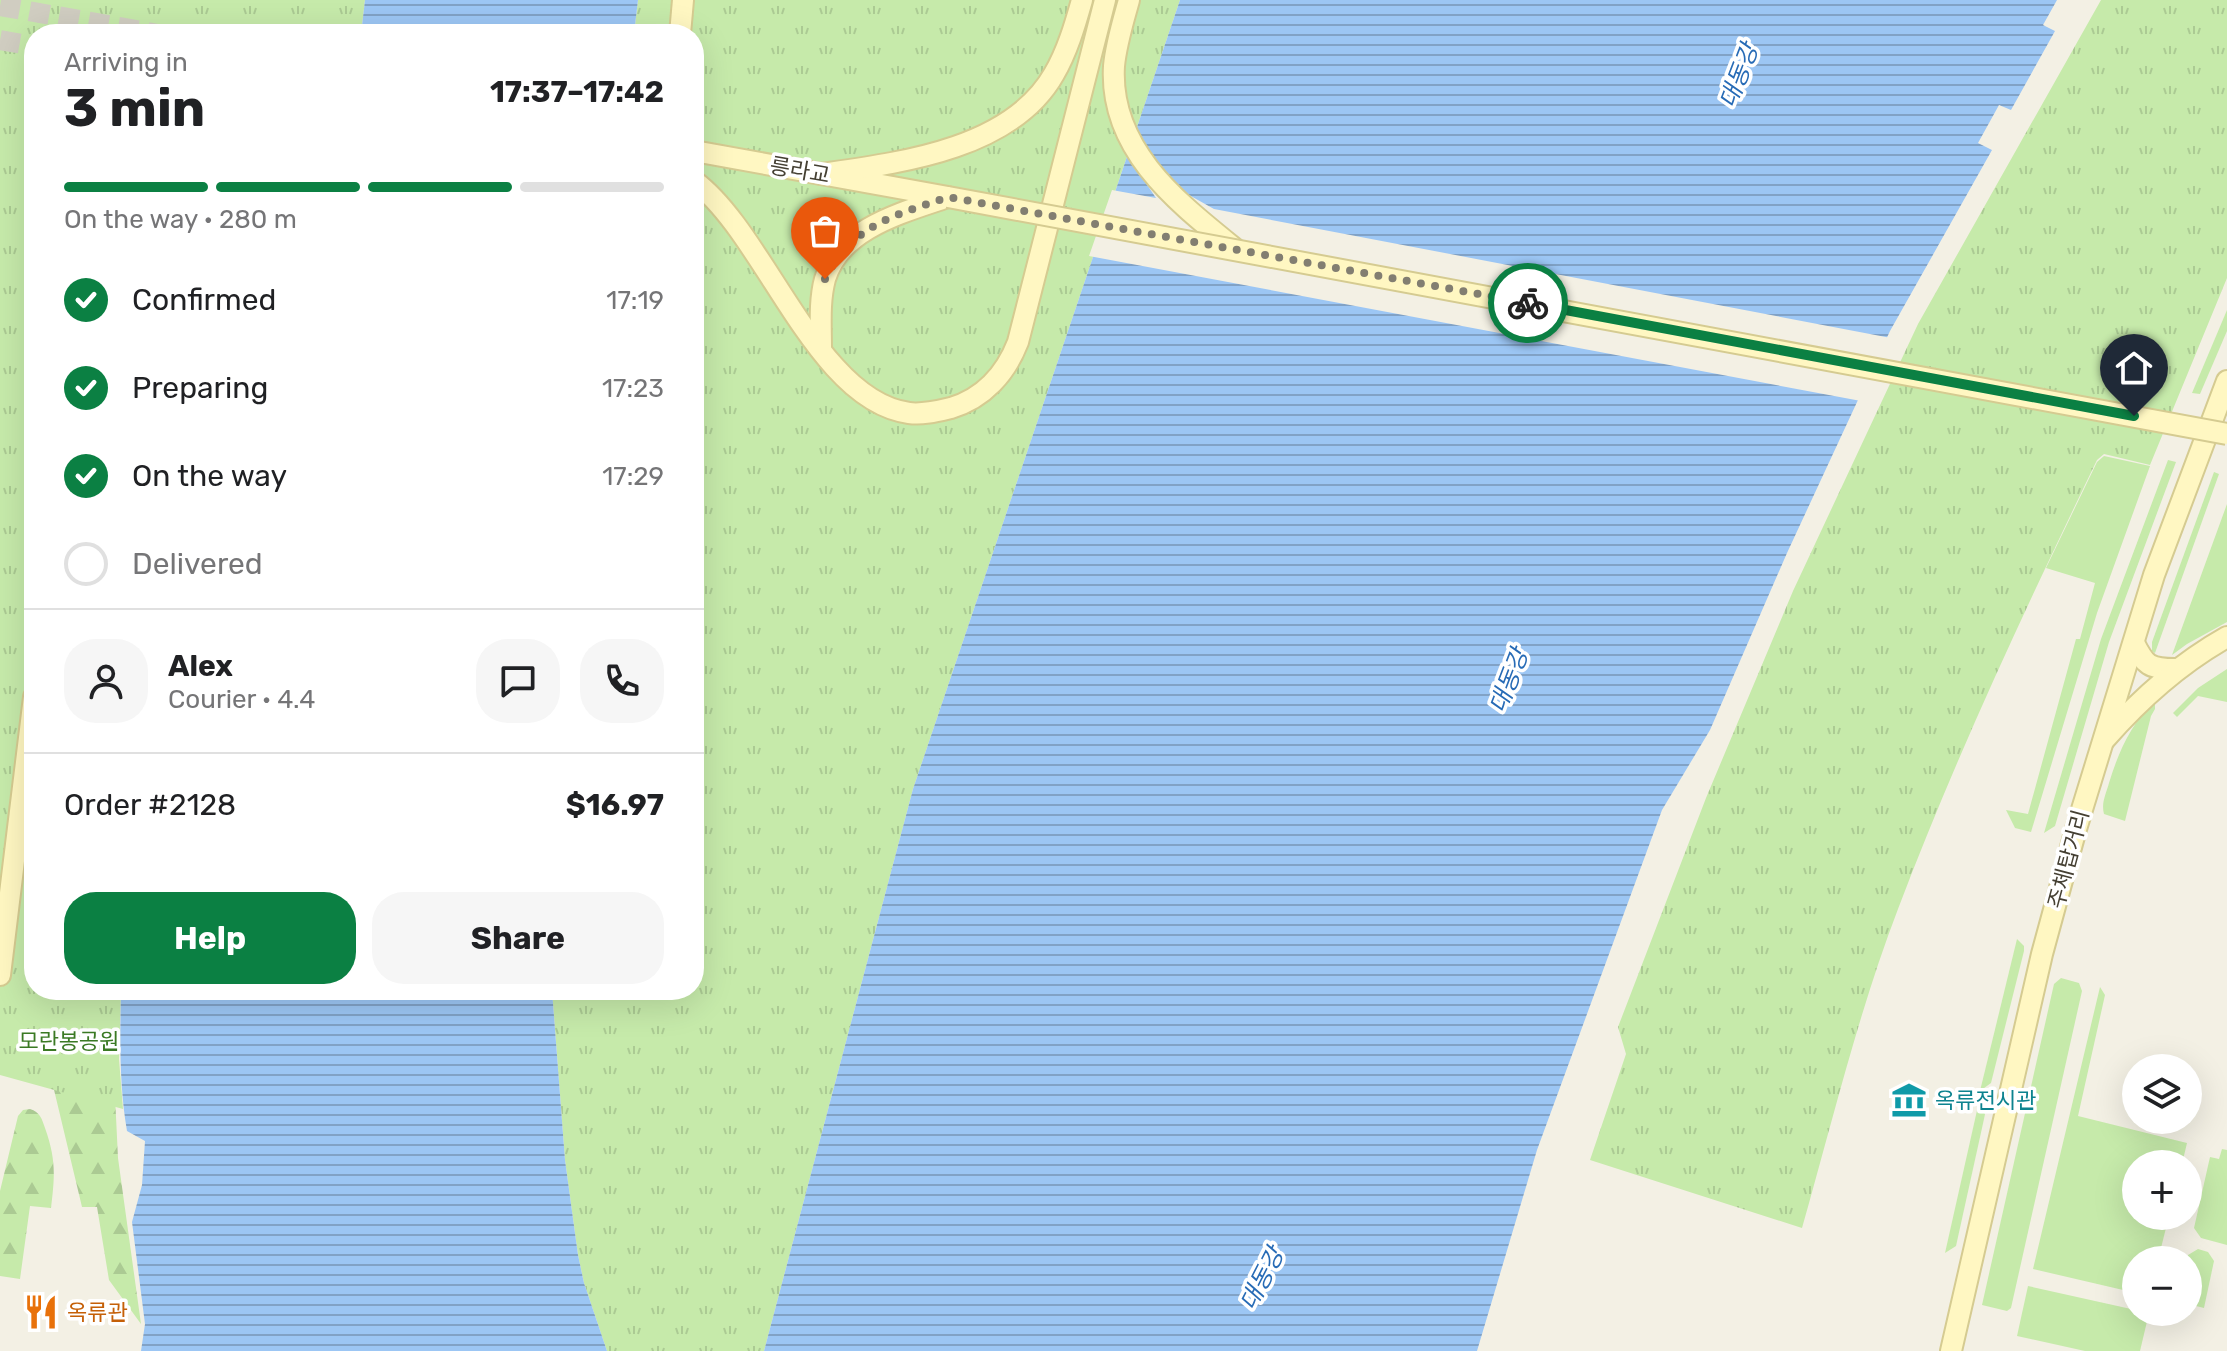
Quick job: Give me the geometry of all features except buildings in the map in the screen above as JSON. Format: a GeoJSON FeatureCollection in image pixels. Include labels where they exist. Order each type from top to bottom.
{"type":"FeatureCollection","features":[{"type":"Feature","properties":{"kind":"main road"},"geometry":{"type":"LineString","coordinates":[[681,24],[683,0]]}},
{"type":"Feature","properties":{"kind":"main road"},"geometry":{"type":"LineString","coordinates":[[821,174],[908,162],[995,130],[1035,99],[1054,76],[1082,0]]}},
{"type":"Feature","properties":{"kind":"main road"},"geometry":{"type":"LineString","coordinates":[[704,191],[727,214],[821,348],[850,383],[884,407],[910,414],[962,405],[1002,375],[1018,342],[1105,0]]}},
{"type":"Feature","properties":{"kind":"main road"},"geometry":{"type":"LineString","coordinates":[[1129,0],[1114,65],[1116,104],[1122,125],[1157,182],[1234,248]]}},
{"type":"Feature","properties":{"kind":"main road","name":"릉라교"},"geometry":{"type":"LineString","coordinates":[[704,153],[1234,248],[2227,434]]}},
{"type":"Feature","properties":{"kind":"main road"},"geometry":{"type":"LineString","coordinates":[[821,348],[821,304],[825,279],[840,252],[851,240],[882,222],[948,197]]}},
{"type":"Feature","properties":{"kind":"main road","name":"주체탑거리"},"geometry":{"type":"LineString","coordinates":[[1951,1351],[2042,954],[2100,744],[2154,575],[2227,381]]}},
{"type":"Feature","properties":{"kind":"main road"},"geometry":{"type":"LineString","coordinates":[[2100,744],[2175,669],[2227,637]]}},
{"type":"Feature","properties":{"kind":"main road"},"geometry":{"type":"LineString","coordinates":[[2134,643],[2143,661],[2157,669],[2175,669]]}},
{"type":"Feature","properties":{"kind":"main road"},"geometry":{"type":"LineString","coordinates":[[0,975],[24,779]]}},
{"type":"Feature","properties":{"kind":"green space","name":"모란봉공원"},"geometry":{"type":"Polygon","coordinates":[[[0,0],[365,0],[362,24],[24,24],[24,1000],[121,1000],[119,1059],[123,1109],[0,1075],[0,0]]]}},
{"type":"Feature","properties":{"kind":"green space"},"geometry":{"type":"Polygon","coordinates":[[[638,0],[1180,0],[913,789],[764,1351],[607,1351],[584,1283],[565,1160],[553,1000],[704,1000],[704,24],[635,24],[638,0]]]}},
{"type":"Feature","properties":{"kind":"green space"},"geometry":{"type":"Polygon","coordinates":[[[2101,0],[2227,0],[2227,278],[2150,465],[2104,454],[2097,460],[2018,626],[1920,852],[1884,947],[1858,1027],[1802,1228],[1590,1160],[1626,1054],[1618,1027],[1706,798],[1793,591],[1918,324],[2101,0]]]}},
{"type":"Feature","properties":{"kind":"green space"},"geometry":{"type":"Polygon","coordinates":[[[2227,310],[2227,331],[2200,394],[2192,393],[2227,310]]]}},
{"type":"Feature","properties":{"kind":"green space"},"geometry":{"type":"Polygon","coordinates":[[[2104,456],[2150,466],[2097,613],[2031,832],[2015,828],[2006,810],[2028,814],[2076,639],[2080,639],[2095,583],[2046,568],[2097,462],[2104,456]]]}},
{"type":"Feature","properties":{"kind":"green space"},"geometry":{"type":"Polygon","coordinates":[[[2168,460],[2176,462],[2109,642],[2055,826],[2044,833],[2101,639],[2168,460]]]}},
{"type":"Feature","properties":{"kind":"green space"},"geometry":{"type":"Polygon","coordinates":[[[2214,472],[2219,474],[2155,653],[2152,642],[2214,472]]]}},
{"type":"Feature","properties":{"kind":"green space"},"geometry":{"type":"Polygon","coordinates":[[[2227,504],[2227,622],[2172,655],[2227,504]]]}},
{"type":"Feature","properties":{"kind":"green space"},"geometry":{"type":"Polygon","coordinates":[[[2227,669],[2227,702],[2198,696],[2177,717],[2173,713],[2198,688],[2227,669]]]}},
{"type":"Feature","properties":{"kind":"green space"},"geometry":{"type":"Polygon","coordinates":[[[2155,699],[2125,821],[2104,814],[2104,798],[2122,749],[2139,718],[2155,699]]]}},
{"type":"Feature","properties":{"kind":"green space"},"geometry":{"type":"Polygon","coordinates":[[[2017,939],[2024,946],[2024,951],[1991,1083],[1980,1091],[2017,939]]]}},
{"type":"Feature","properties":{"kind":"green space"},"geometry":{"type":"Polygon","coordinates":[[[2061,978],[2079,983],[2082,991],[2011,1308],[2007,1311],[1982,1305],[2054,984],[2061,978]]]}},
{"type":"Feature","properties":{"kind":"green space"},"geometry":{"type":"Polygon","coordinates":[[[2100,987],[2105,995],[2078,1116],[2122,1127],[2122,1134],[2151,1134],[2187,1143],[2185,1150],[2122,1150],[2122,1230],[2166,1230],[2162,1246],[2122,1246],[2122,1290],[2033,1269],[2100,987]]]}},
{"type":"Feature","properties":{"kind":"green space"},"geometry":{"type":"Polygon","coordinates":[[[50,1073],[114,1075],[118,1158],[141,1324],[109,1280],[97,1207],[82,1207],[50,1073]]]}},
{"type":"Feature","properties":{"kind":"green space"},"geometry":{"type":"Polygon","coordinates":[[[1978,1106],[1985,1114],[1956,1246],[1945,1253],[1978,1106]]]}},
{"type":"Feature","properties":{"kind":"green space"},"geometry":{"type":"Polygon","coordinates":[[[30,1109],[40,1116],[49,1139],[54,1167],[53,1186],[51,1208],[30,1206],[20,1279],[0,1276],[0,1191],[18,1116],[23,1110],[30,1109]]]}},
{"type":"Feature","properties":{"kind":"green space"},"geometry":{"type":"Polygon","coordinates":[[[2222,1149],[2227,1150],[2227,1245],[2201,1238],[2195,1230],[2202,1230],[2202,1192],[2210,1157],[2219,1159],[2222,1149]]]}},
{"type":"Feature","properties":{"kind":"green space"},"geometry":{"type":"Polygon","coordinates":[[[2202,1250],[2208,1252],[2214,1261],[2204,1308],[2202,1250]]]}},
{"type":"Feature","properties":{"kind":"green space"},"geometry":{"type":"Polygon","coordinates":[[[2028,1286],[2122,1307],[2122,1326],[2146,1326],[2140,1351],[2085,1351],[2017,1336],[2028,1286]]]}},
{"type":"Feature","properties":{"kind":"water"},"geometry":{"type":"Polygon","coordinates":[[[365,0],[638,0],[635,24],[362,24],[365,0]]]}},
{"type":"Feature","properties":{"kind":"water","name":"대동강"},"geometry":{"type":"Polygon","coordinates":[[[1180,0],[2057,0],[2043,25],[2055,31],[2011,110],[1999,105],[1978,143],[1992,150],[1890,331],[1787,553],[1710,730],[1662,810],[1537,1150],[1477,1351],[764,1351],[913,789],[1180,0]]]}},
{"type":"Feature","properties":{"kind":"water"},"geometry":{"type":"Polygon","coordinates":[[[121,1000],[553,1000],[565,1160],[578,1255],[607,1351],[141,1351],[145,1324],[132,1222],[142,1185],[145,1141],[127,1131],[120,1043],[121,1000]]]}},
{"type":"Feature","properties":{"kind":"pier"},"geometry":{"type":"Polygon","coordinates":[[[1134,123],[1155,161],[1169,177],[1189,195],[1214,209],[1891,338],[1861,401],[1089,256],[1112,190],[1156,198],[1125,152],[1134,123]]]}},
{"type":"Feature","properties":{"kind":"tunnel"},"geometry":{"type":"LineString","coordinates":[[0,6],[102,24]]}},
{"type":"Feature","properties":{"kind":"tunnel"},"geometry":{"type":"LineString","coordinates":[[0,40],[24,44]]}},
{"type":"Feature","properties":{"kind":"way so far"},"geometry":{"type":"LineString","coordinates":[[825,279],[840,252],[851,240],[882,222],[948,197],[1528,303]]}},
{"type":"Feature","properties":{"kind":"place","name":"옥류전시관"},"geometry":{"type":"Point","coordinates":[1909,1100]}},
{"type":"Feature","properties":{"kind":"place","name":"옥류관"},"geometry":{"type":"Point","coordinates":[41,1312]}},
{"type":"Feature","properties":{"kind":"route"},"geometry":{"type":"LineString","coordinates":[[1528,303],[2134,416]]}}]}
